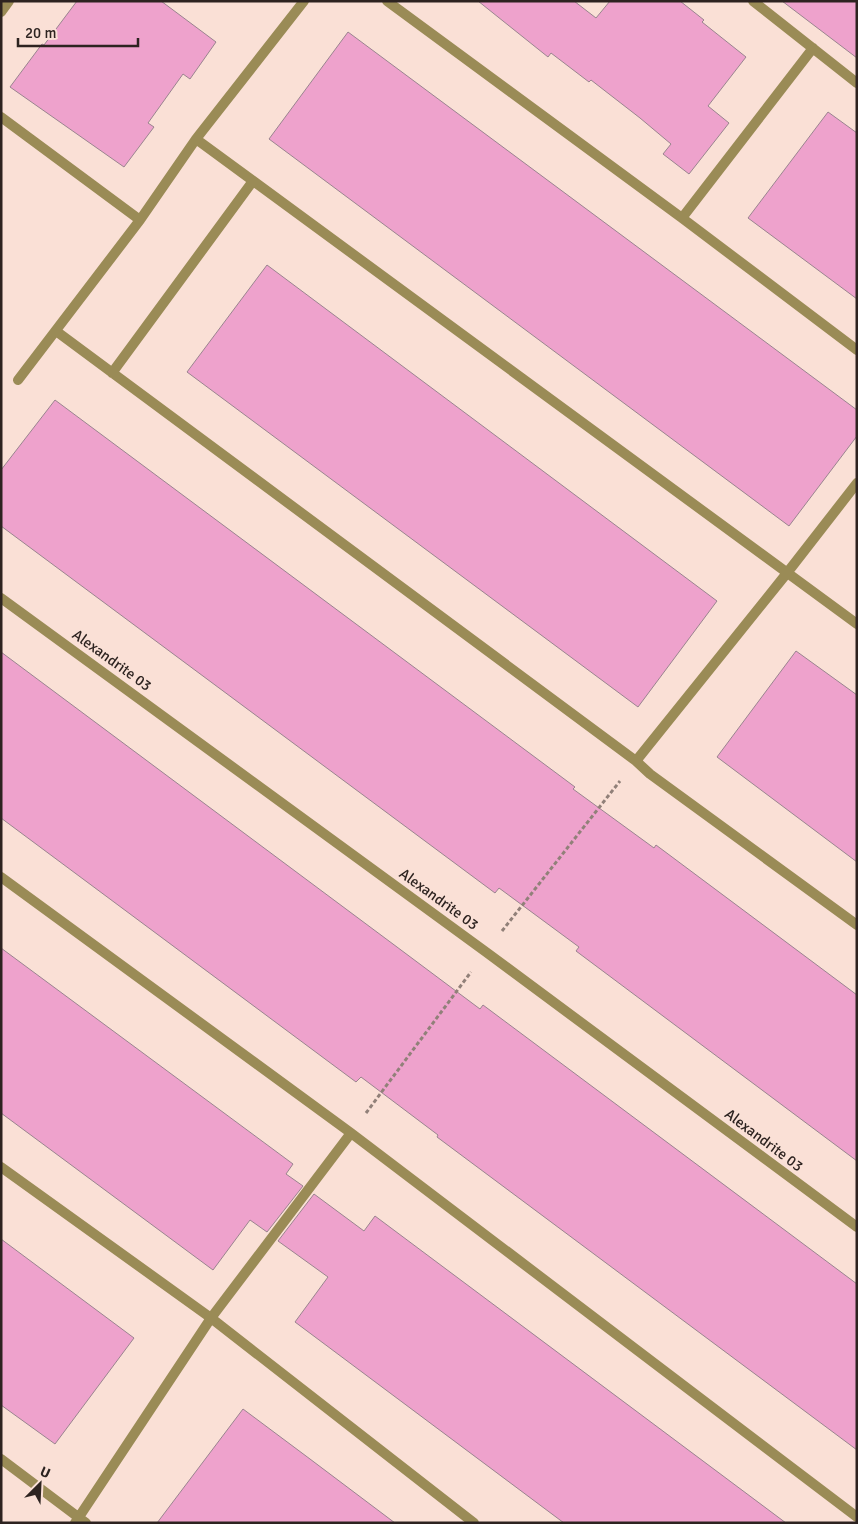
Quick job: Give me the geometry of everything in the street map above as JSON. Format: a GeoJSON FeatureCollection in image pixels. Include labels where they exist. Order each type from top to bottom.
{"type":"FeatureCollection","features":[{"type":"Feature","properties":{"kind":"street"},"geometry":{"type":"LineString","coordinates":[[1,12],[9,1]]}},
{"type":"Feature","properties":{"kind":"street"},"geometry":{"type":"LineString","coordinates":[[18,380],[140,220],[196,139],[304,1]]}},
{"type":"Feature","properties":{"kind":"street"},"geometry":{"type":"LineString","coordinates":[[387,1],[682,218],[857,350]]}},
{"type":"Feature","properties":{"kind":"street"},"geometry":{"type":"LineString","coordinates":[[753,1],[857,83]]}},
{"type":"Feature","properties":{"kind":"street"},"geometry":{"type":"LineString","coordinates":[[682,218],[813,48]]}},
{"type":"Feature","properties":{"kind":"street"},"geometry":{"type":"LineString","coordinates":[[1,117],[140,220]]}},
{"type":"Feature","properties":{"kind":"street"},"geometry":{"type":"LineString","coordinates":[[196,139],[857,624]]}},
{"type":"Feature","properties":{"kind":"street"},"geometry":{"type":"LineString","coordinates":[[112,373],[253,181]]}},
{"type":"Feature","properties":{"kind":"street"},"geometry":{"type":"LineString","coordinates":[[56,332],[636,760],[650,774],[857,925]]}},
{"type":"Feature","properties":{"kind":"street"},"geometry":{"type":"LineString","coordinates":[[636,760],[857,483]]}},
{"type":"Feature","properties":{"kind":"street","name":"Alexandrite 03"},"geometry":{"type":"LineString","coordinates":[[1,598],[486,952],[857,1227]]}},
{"type":"Feature","properties":{"kind":"street"},"geometry":{"type":"LineString","coordinates":[[1,877],[351,1133],[857,1517]]}},
{"type":"Feature","properties":{"kind":"street"},"geometry":{"type":"LineString","coordinates":[[1,1459],[80,1521],[211,1318],[351,1133]]}},
{"type":"Feature","properties":{"kind":"street"},"geometry":{"type":"LineString","coordinates":[[1,1167],[211,1318],[474,1523]]}},
{"type":"Feature","properties":{"kind":"building"},"geometry":{"type":"Polygon","coordinates":[[[77,1],[161,1],[216,42],[190,79],[183,74],[148,123],[154,127],[124,167],[10,87],[77,1]]]}},
{"type":"Feature","properties":{"kind":"building"},"geometry":{"type":"Polygon","coordinates":[[[478,1],[574,1],[596,18],[610,1],[680,1],[704,20],[702,22],[746,57],[708,106],[729,123],[689,174],[663,154],[671,144],[640,118],[591,80],[589,82],[551,53],[548,57],[478,1]]]}},
{"type":"Feature","properties":{"kind":"building"},"geometry":{"type":"Polygon","coordinates":[[[782,1],[857,1],[857,58],[782,1]]]}},
{"type":"Feature","properties":{"kind":"building"},"geometry":{"type":"Polygon","coordinates":[[[348,32],[857,410],[857,436],[789,526],[269,139],[348,32]]]}},
{"type":"Feature","properties":{"kind":"building"},"geometry":{"type":"Polygon","coordinates":[[[828,112],[857,133],[857,299],[748,218],[828,112]]]}},
{"type":"Feature","properties":{"kind":"building"},"geometry":{"type":"Polygon","coordinates":[[[267,265],[717,601],[638,707],[187,372],[267,265]]]}},
{"type":"Feature","properties":{"kind":"building"},"geometry":{"type":"Polygon","coordinates":[[[55,400],[575,787],[573,789],[654,848],[656,845],[857,995],[857,1161],[576,951],[579,947],[499,888],[495,893],[1,526],[1,470],[55,400]]]}},
{"type":"Feature","properties":{"kind":"building"},"geometry":{"type":"Polygon","coordinates":[[[796,651],[857,695],[857,862],[717,757],[796,651]]]}},
{"type":"Feature","properties":{"kind":"building"},"geometry":{"type":"Polygon","coordinates":[[[1,652],[480,1009],[483,1005],[857,1284],[857,1450],[437,1137],[438,1135],[361,1077],[356,1082],[1,818],[1,652]]]}},
{"type":"Feature","properties":{"kind":"building"},"geometry":{"type":"Polygon","coordinates":[[[1,948],[293,1164],[286,1174],[303,1186],[267,1232],[250,1220],[213,1270],[1,1113],[1,948]]]}},
{"type":"Feature","properties":{"kind":"building"},"geometry":{"type":"Polygon","coordinates":[[[314,1194],[364,1231],[375,1216],[786,1523],[564,1523],[295,1322],[328,1277],[278,1241],[314,1194]]]}},
{"type":"Feature","properties":{"kind":"building"},"geometry":{"type":"Polygon","coordinates":[[[1,1239],[134,1338],[55,1444],[1,1405],[1,1239]]]}},
{"type":"Feature","properties":{"kind":"building"},"geometry":{"type":"Polygon","coordinates":[[[243,1409],[310,1459],[395,1523],[157,1523],[243,1409]]]}}]}
